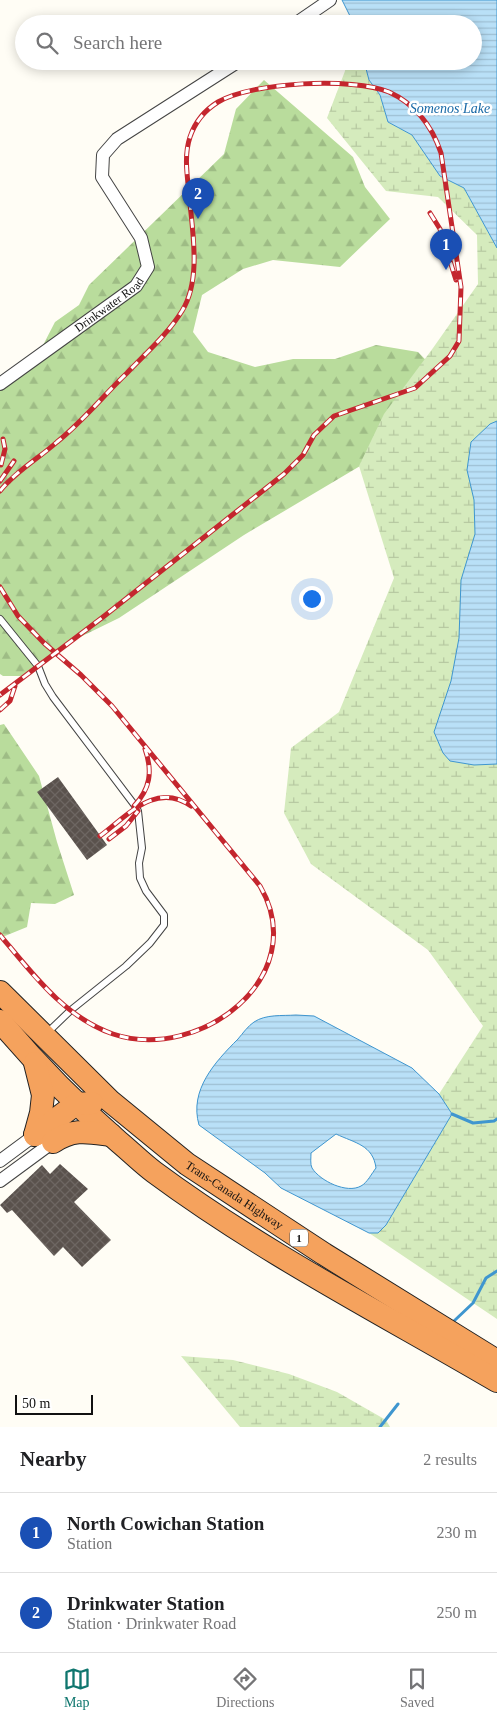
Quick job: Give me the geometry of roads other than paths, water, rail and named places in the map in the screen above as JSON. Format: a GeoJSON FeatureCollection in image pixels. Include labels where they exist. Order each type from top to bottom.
{"type":"FeatureCollection","features":[{"type":"Feature","properties":{"kind":"highway","name":"Trans-Canada Highway"},"geometry":{"type":"LineString","coordinates":[[0,992],[110,1101],[187,1164],[324,1254],[497,1361]]}},
{"type":"Feature","properties":{"kind":"highway","name":"Trans-Canada Highway"},"geometry":{"type":"LineString","coordinates":[[0,1021],[34,1062],[76,1104],[153,1171],[219,1218],[306,1272],[497,1381]]}},
{"type":"Feature","properties":{"kind":"highway"},"geometry":{"type":"LineString","coordinates":[[34,1062],[43,1095],[41,1113],[44,1138]]}},
{"type":"Feature","properties":{"kind":"highway"},"geometry":{"type":"LineString","coordinates":[[44,1138],[76,1104],[110,1101]]}},
{"type":"Feature","properties":{"kind":"highway"},"geometry":{"type":"LineString","coordinates":[[44,1138],[81,1132],[111,1135]]}},
{"type":"Feature","properties":{"kind":"street"},"geometry":{"type":"LineString","coordinates":[[308,15],[330,0]]}},
{"type":"Feature","properties":{"kind":"street","name":"Drinkwater Road"},"geometry":{"type":"LineString","coordinates":[[0,384],[136,286],[148,267],[141,238],[102,176],[103,154],[117,139],[225,70]]}},
{"type":"Feature","properties":{"kind":"street"},"geometry":{"type":"LineString","coordinates":[[0,1161],[44,1138]]}},
{"type":"Feature","properties":{"kind":"street"},"geometry":{"type":"LineString","coordinates":[[0,1181],[44,1138]]}},
{"type":"Feature","properties":{"kind":"lane"},"geometry":{"type":"LineString","coordinates":[[0,619],[38,666],[45,684],[53,697],[136,807],[142,848],[139,863],[140,878],[146,891],[164,915],[164,925],[150,943],[126,966],[71,1010],[44,1036]]}},
{"type":"Feature","properties":{"kind":"water","name":"Somenos Lake"},"geometry":{"type":"Polygon","coordinates":[[[342,0],[497,0],[497,248],[464,188],[440,176],[412,135],[388,122],[380,95],[369,80],[366,70],[482,70],[482,15],[350,15],[342,0]]]}},
{"type":"Feature","properties":{"kind":"water"},"geometry":{"type":"Polygon","coordinates":[[[497,421],[497,764],[474,765],[450,761],[443,753],[434,732],[451,681],[459,638],[461,580],[475,534],[474,500],[467,470],[471,442],[490,424],[497,421]]]}},
{"type":"Feature","properties":{"kind":"water"},"geometry":{"type":"Polygon","coordinates":[[[296,1015],[314,1016],[412,1068],[439,1094],[452,1114],[386,1225],[378,1233],[369,1233],[281,1188],[265,1173],[199,1125],[197,1112],[201,1088],[221,1057],[259,1019],[296,1015]],[[336,1134],[311,1153],[311,1166],[316,1173],[334,1185],[349,1188],[361,1186],[376,1168],[374,1160],[371,1154],[362,1146],[336,1134]]]}},
{"type":"Feature","properties":{"kind":"waterway"},"geometry":{"type":"LineString","coordinates":[[452,1114],[473,1123],[497,1119]]}},
{"type":"Feature","properties":{"kind":"waterway"},"geometry":{"type":"LineString","coordinates":[[454,1321],[473,1303],[486,1278],[497,1271]]}},
{"type":"Feature","properties":{"kind":"waterway"},"geometry":{"type":"LineString","coordinates":[[380,1427],[398,1404]]}},
{"type":"Feature","properties":{"kind":"railway"},"geometry":{"type":"LineString","coordinates":[[0,491],[13,477],[50,448],[84,417],[156,344],[182,311],[188,298],[194,269],[187,151],[195,126],[209,109],[218,102],[234,95],[254,90],[278,86],[328,83],[373,87],[389,92],[415,109],[433,134],[441,153],[461,287],[459,341],[450,356],[415,388],[334,416],[314,435],[303,455],[284,474],[103,617],[0,695]]}},
{"type":"Feature","properties":{"kind":"railway"},"geometry":{"type":"LineString","coordinates":[[430,213],[440,229],[456,280]]}},
{"type":"Feature","properties":{"kind":"railway"},"geometry":{"type":"LineString","coordinates":[[1,465],[5,449],[3,439]]}},
{"type":"Feature","properties":{"kind":"railway"},"geometry":{"type":"LineString","coordinates":[[0,481],[14,461]]}},
{"type":"Feature","properties":{"kind":"railway"},"geometry":{"type":"LineString","coordinates":[[0,587],[18,616],[44,643],[81,675],[112,706],[260,886],[272,920],[271,952],[259,980],[239,1005],[211,1024],[180,1036],[146,1040],[113,1034],[79,1017],[37,979],[0,935]]}},
{"type":"Feature","properties":{"kind":"railway"},"geometry":{"type":"LineString","coordinates":[[0,710],[10,701],[15,686]]}},
{"type":"Feature","properties":{"kind":"railway"},"geometry":{"type":"LineString","coordinates":[[134,806],[147,787],[149,765],[145,749]]}},
{"type":"Feature","properties":{"kind":"railway"},"geometry":{"type":"LineString","coordinates":[[100,836],[131,811],[154,799],[166,797],[178,799],[191,806]]}},
{"type":"Feature","properties":{"kind":"railway"},"geometry":{"type":"LineString","coordinates":[[109,839],[126,826],[138,811]]}},
{"type":"Feature","properties":{"kind":"place","name":"Drinkwater Station"},"geometry":{"type":"Point","coordinates":[198,219]}},
{"type":"Feature","properties":{"kind":"place","name":"North Cowichan Station"},"geometry":{"type":"Point","coordinates":[446,270]}}]}
